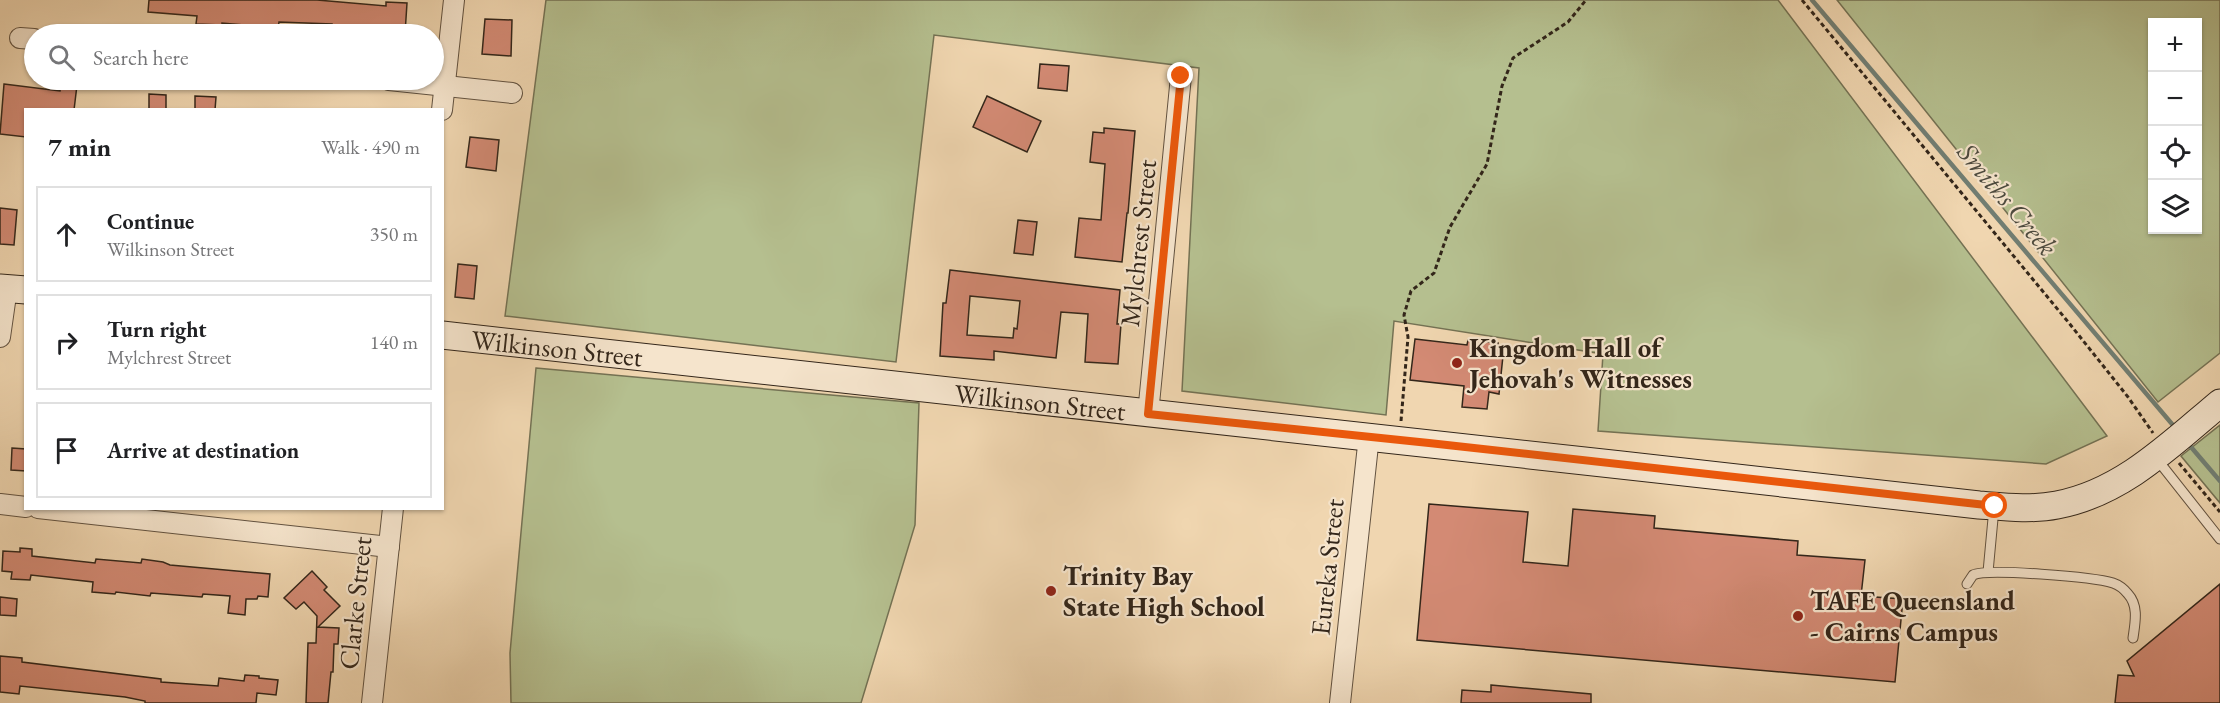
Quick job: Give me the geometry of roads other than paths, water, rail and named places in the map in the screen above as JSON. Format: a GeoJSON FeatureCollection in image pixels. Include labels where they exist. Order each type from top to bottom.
{"type":"FeatureCollection","features":[{"type":"Feature","properties":{"kind":"street"},"geometry":{"type":"LineString","coordinates":[[441,108],[454,0]]}},
{"type":"Feature","properties":{"kind":"street","name":"Mylchrest Street"},"geometry":{"type":"LineString","coordinates":[[1148,414],[1181,76]]}},
{"type":"Feature","properties":{"kind":"street"},"geometry":{"type":"LineString","coordinates":[[445,86],[512,93]]}},
{"type":"Feature","properties":{"kind":"street"},"geometry":{"type":"LineString","coordinates":[[0,337],[11,289]]}},
{"type":"Feature","properties":{"kind":"street","name":"Wilkinson Street"},"geometry":{"type":"LineString","coordinates":[[444,335],[2022,508],[2057,505],[2101,491],[2161,452],[2220,404]]}},
{"type":"Feature","properties":{"kind":"street","name":"Eureka Street"},"geometry":{"type":"LineString","coordinates":[[1340,703],[1369,436]]}},
{"type":"Feature","properties":{"kind":"street"},"geometry":{"type":"LineString","coordinates":[[0,504],[24,507]]}},
{"type":"Feature","properties":{"kind":"street"},"geometry":{"type":"LineString","coordinates":[[56,510],[388,547]]}},
{"type":"Feature","properties":{"kind":"street","name":"Clarke Street"},"geometry":{"type":"LineString","coordinates":[[372,703],[393,510]]}},
{"type":"Feature","properties":{"kind":"lane"},"geometry":{"type":"LineString","coordinates":[[2161,452],[2220,539]]}},
{"type":"Feature","properties":{"kind":"lane"},"geometry":{"type":"LineString","coordinates":[[1988,572],[1995,506]]}},
{"type":"Feature","properties":{"kind":"lane"},"geometry":{"type":"LineString","coordinates":[[1967,584],[1973,575],[1988,572],[2094,580],[2116,584],[2127,592],[2134,603],[2136,616],[2133,638]]}},
{"type":"Feature","properties":{"kind":"waterway","name":"Smiths Creek"},"geometry":{"type":"LineString","coordinates":[[1812,0],[2172,424]]}},
{"type":"Feature","properties":{"kind":"waterway","name":"Smiths Creek"},"geometry":{"type":"LineString","coordinates":[[2191,447],[2220,481]]}},
{"type":"Feature","properties":{"kind":"place","name":"Kingdom Hall of Jehovah's Witnesses"},"geometry":{"type":"Point","coordinates":[1457,363]}},
{"type":"Feature","properties":{"kind":"place","name":"Trinity Bay State High School"},"geometry":{"type":"Point","coordinates":[1051,591]}},
{"type":"Feature","properties":{"kind":"place","name":"TAFE Queensland - Cairns Campus"},"geometry":{"type":"Point","coordinates":[1798,616]}}]}
